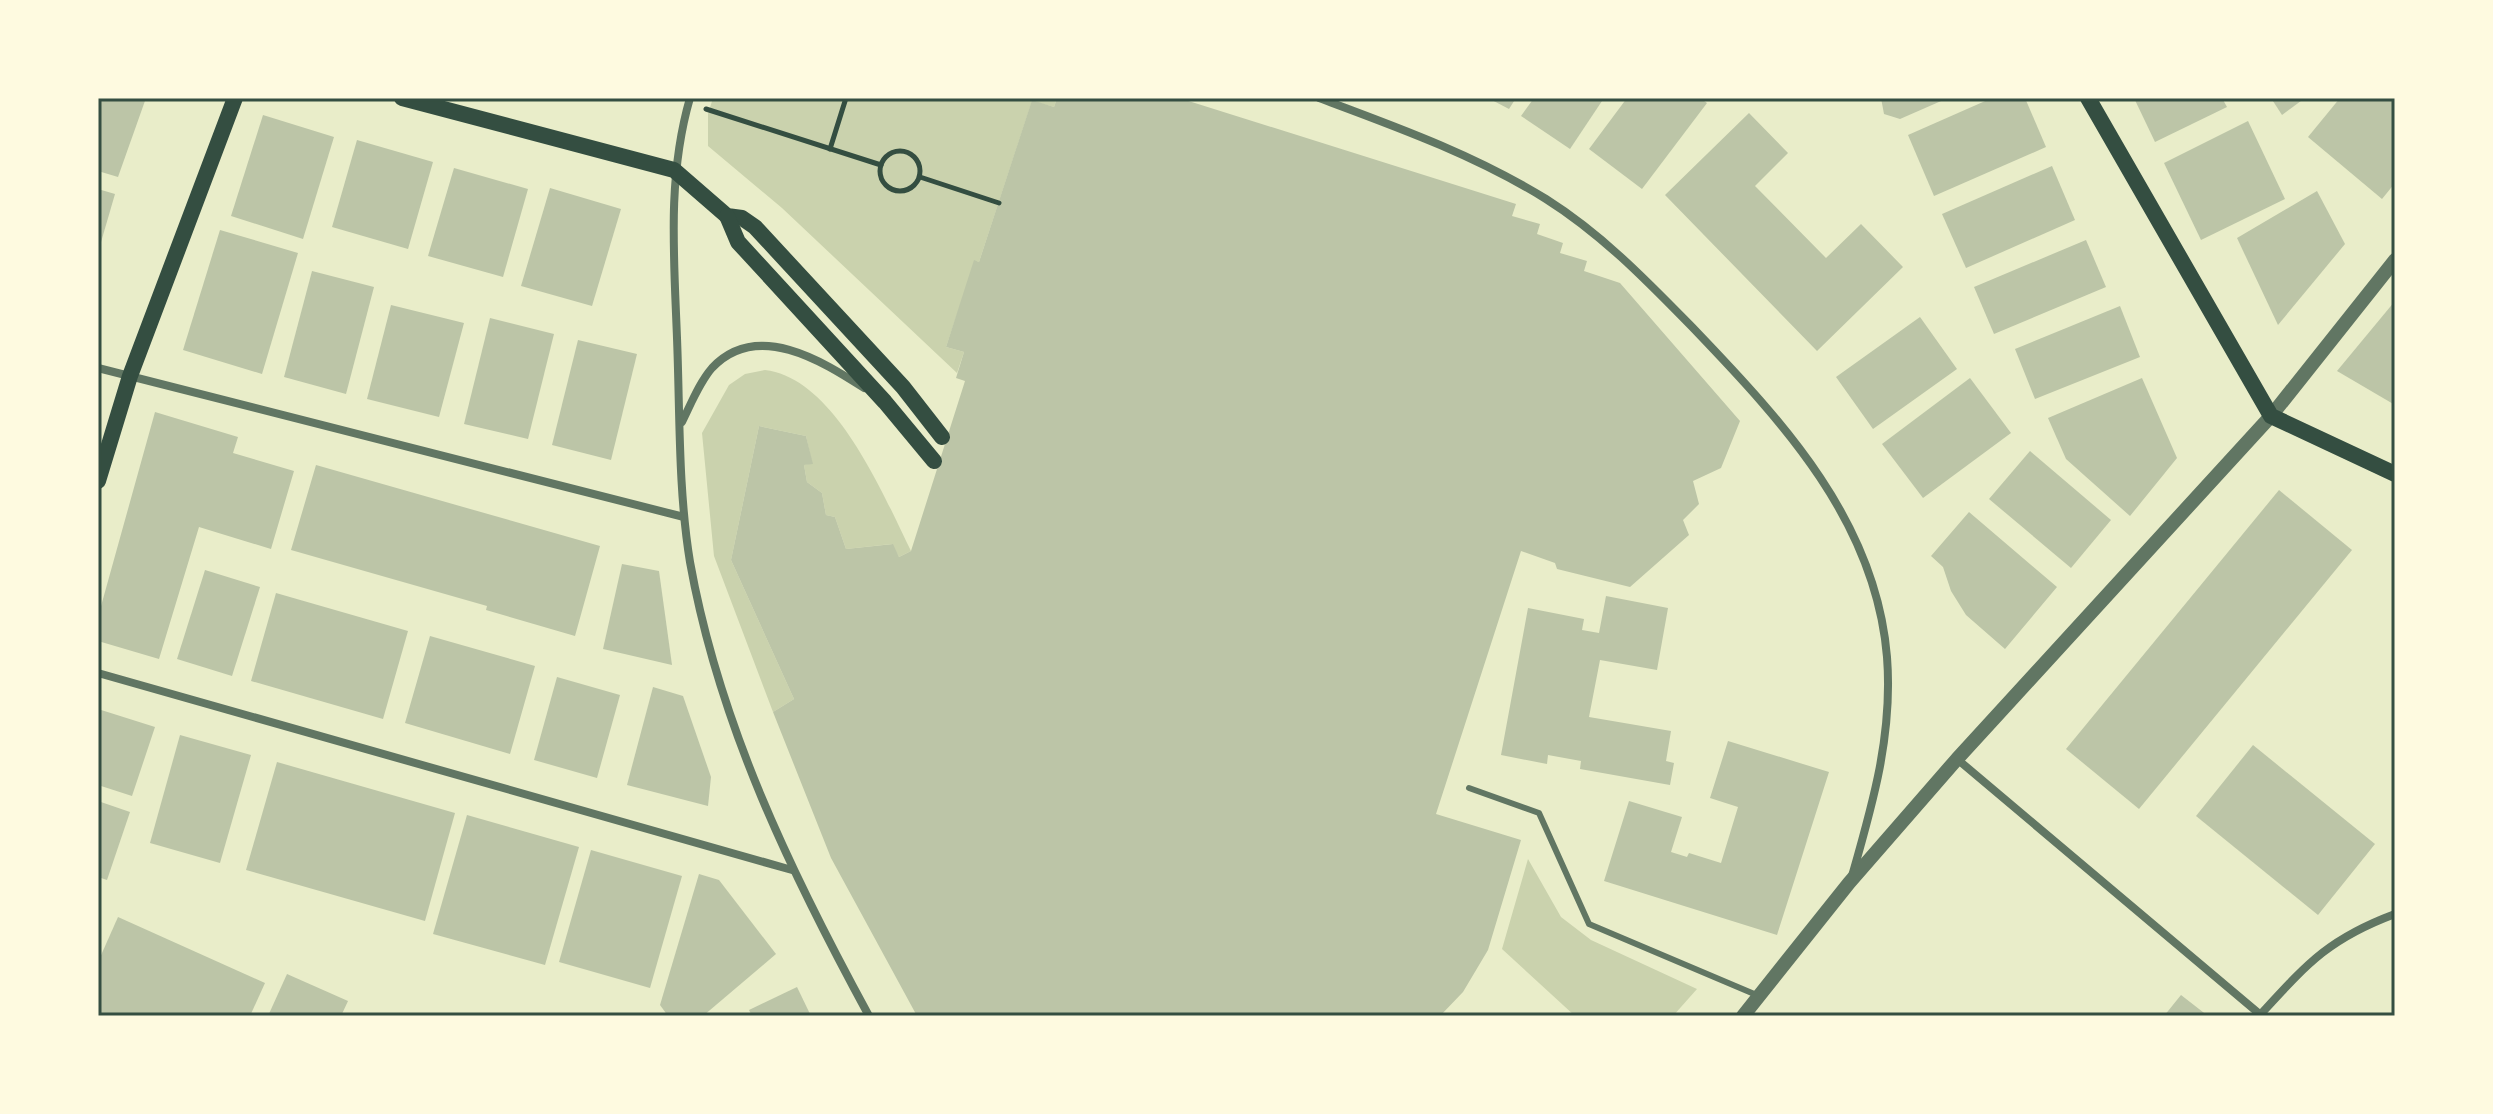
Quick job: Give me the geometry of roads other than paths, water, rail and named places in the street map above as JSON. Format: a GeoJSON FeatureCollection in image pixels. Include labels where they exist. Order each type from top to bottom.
{"type":"FeatureCollection","features":[{"type":"Feature","properties":{"kind":"main road"},"geometry":{"type":"LineString","coordinates":[[98,481],[130,376],[235,98]]}},
{"type":"Feature","properties":{"kind":"main road"},"geometry":{"type":"LineString","coordinates":[[402,98],[674,170],[727,216],[738,242],[885,402],[934,461]]}},
{"type":"Feature","properties":{"kind":"main road"},"geometry":{"type":"LineString","coordinates":[[2088,98],[2271,416],[2395,474]]}},
{"type":"Feature","properties":{"kind":"main road"},"geometry":{"type":"LineString","coordinates":[[727,216],[742,218],[755,227],[903,387],[942,437]]}},
{"type":"Feature","properties":{"kind":"street"},"geometry":{"type":"LineString","coordinates":[[1319,98],[1434,142],[1491,168],[1587,227],[1626,258],[1730,366],[1818,471],[1839,505],[1872,580],[1887,657],[1887,737],[1869,820],[1849,883]]}},
{"type":"Feature","properties":{"kind":"street"},"geometry":{"type":"LineString","coordinates":[[689,101],[674,170],[673,229],[684,517],[700,613],[715,669],[760,795],[792,870],[869,1016]]}},
{"type":"Feature","properties":{"kind":"street"},"geometry":{"type":"LineString","coordinates":[[1743,1016],[1849,883],[1957,759],[2271,416],[2395,260]]}},
{"type":"Feature","properties":{"kind":"street"},"geometry":{"type":"LineString","coordinates":[[681,423],[712,368],[736,351],[757,347],[787,348],[807,355],[885,402]]}},
{"type":"Feature","properties":{"kind":"street"},"geometry":{"type":"LineString","coordinates":[[98,368],[684,517]]}},
{"type":"Feature","properties":{"kind":"street"},"geometry":{"type":"LineString","coordinates":[[98,673],[792,870]]}},
{"type":"Feature","properties":{"kind":"street"},"geometry":{"type":"LineString","coordinates":[[1957,759],[2261,1015],[2317,954],[2361,927],[2395,914]]}},
{"type":"Feature","properties":{"kind":"lane"},"geometry":{"type":"LineString","coordinates":[[1469,788],[1539,813],[1589,924],[1759,996]]}}]}
